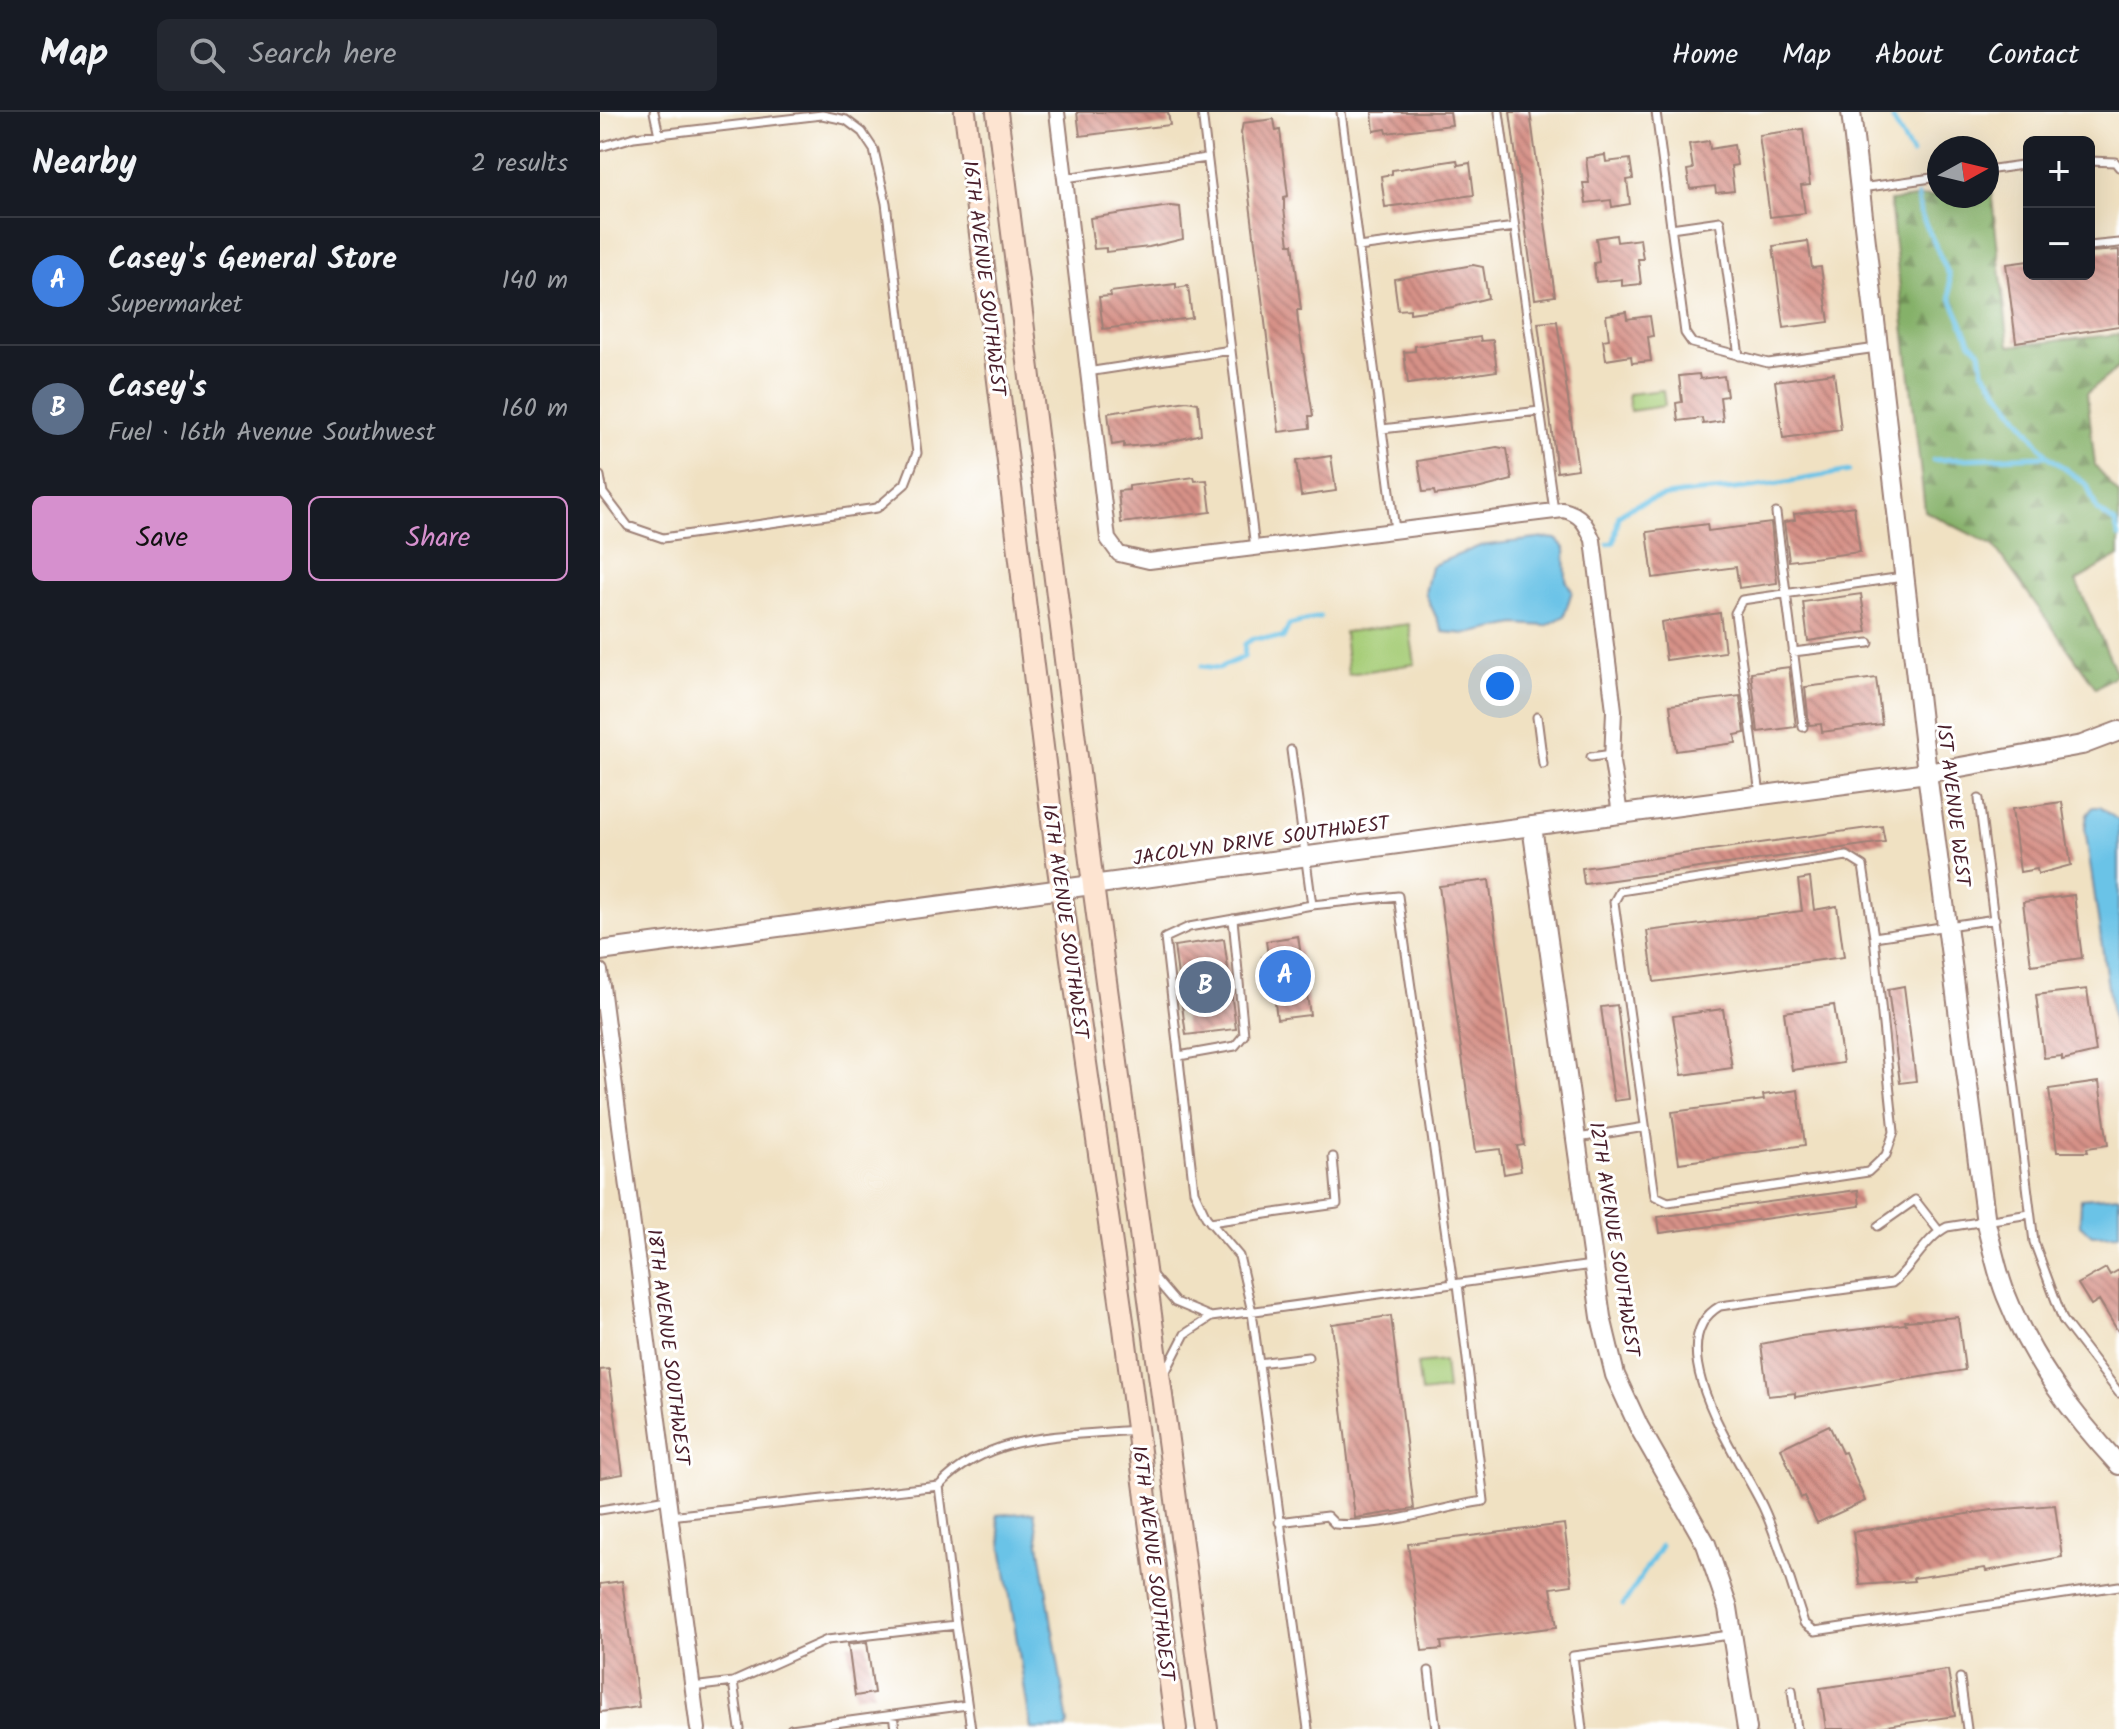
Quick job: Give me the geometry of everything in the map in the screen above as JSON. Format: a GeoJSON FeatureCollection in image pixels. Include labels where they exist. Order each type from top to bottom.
{"type":"FeatureCollection","features":[{"type":"Feature","properties":{"kind":"main road","name":"16TH AVENUE SOUTHWEST"},"geometry":{"type":"LineString","coordinates":[[965,112],[1061,889],[1176,1729]]}},
{"type":"Feature","properties":{"kind":"main road","name":"16TH AVENUE SOUTHWEST"},"geometry":{"type":"LineString","coordinates":[[997,112],[1093,885],[1207,1729]]}},
{"type":"Feature","properties":{"kind":"main road"},"geometry":{"type":"LineString","coordinates":[[1107,1208],[1127,1230],[1140,1324],[1146,1335],[1155,1340]]}},
{"type":"Feature","properties":{"kind":"street"},"geometry":{"type":"LineString","coordinates":[[1057,112],[1108,539],[1119,554],[1149,561],[1554,511],[1576,513],[1587,525],[1593,540],[1614,710],[1612,754],[1620,814]]}},
{"type":"Feature","properties":{"kind":"street","name":"1ST AVENUE WEST"},"geometry":{"type":"LineString","coordinates":[[1851,112],[1927,773],[1986,1223],[2005,1294],[2039,1365],[2082,1425],[2119,1465]]}},
{"type":"Feature","properties":{"kind":"street","name":"JACOLYN DRIVE SOUTHWEST"},"geometry":{"type":"LineString","coordinates":[[600,951],[1927,773],[2070,748],[2119,731]]}},
{"type":"Feature","properties":{"kind":"street","name":"12TH AVENUE SOUTHWEST"},"geometry":{"type":"LineString","coordinates":[[1532,826],[1594,1265],[1615,1375],[1639,1427],[1706,1544],[1728,1608],[1747,1729]]}},
{"type":"Feature","properties":{"kind":"street","name":"18TH AVENUE SOUTHWEST"},"geometry":{"type":"LineString","coordinates":[[600,971],[605,1049],[698,1729]]}},
{"type":"Feature","properties":{"kind":"lane"},"geometry":{"type":"LineString","coordinates":[[654,112],[659,135]]}},
{"type":"Feature","properties":{"kind":"lane"},"geometry":{"type":"LineString","coordinates":[[1202,112],[1255,548]]}},
{"type":"Feature","properties":{"kind":"lane"},"geometry":{"type":"LineString","coordinates":[[1341,112],[1395,531]]}},
{"type":"Feature","properties":{"kind":"lane"},"geometry":{"type":"LineString","coordinates":[[1499,112],[1554,511]]}},
{"type":"Feature","properties":{"kind":"lane"},"geometry":{"type":"LineString","coordinates":[[1656,112],[1685,333],[1692,343],[1768,363],[1879,348]]}},
{"type":"Feature","properties":{"kind":"lane"},"geometry":{"type":"LineString","coordinates":[[600,147],[659,135],[822,115],[846,120],[862,132],[874,150],[886,203],[917,453],[905,484],[877,508],[663,538],[628,526],[603,493],[600,476]]}},
{"type":"Feature","properties":{"kind":"lane"},"geometry":{"type":"LineString","coordinates":[[1065,178],[1207,158]]}},
{"type":"Feature","properties":{"kind":"lane"},"geometry":{"type":"LineString","coordinates":[[2095,161],[2115,162],[2119,167]]}},
{"type":"Feature","properties":{"kind":"lane"},"geometry":{"type":"LineString","coordinates":[[1999,168],[2023,165]]}},
{"type":"Feature","properties":{"kind":"lane"},"geometry":{"type":"LineString","coordinates":[[1859,188],[1927,179]]}},
{"type":"Feature","properties":{"kind":"lane"},"geometry":{"type":"LineString","coordinates":[[1671,228],[1720,221],[1739,356]]}},
{"type":"Feature","properties":{"kind":"lane"},"geometry":{"type":"LineString","coordinates":[[1358,247],[1515,227]]}},
{"type":"Feature","properties":{"kind":"lane"},"geometry":{"type":"LineString","coordinates":[[2095,245],[2119,243]]}},
{"type":"Feature","properties":{"kind":"lane"},"geometry":{"type":"LineString","coordinates":[[1087,372],[1231,350]]}},
{"type":"Feature","properties":{"kind":"lane"},"geometry":{"type":"LineString","coordinates":[[1382,429],[1540,411]]}},
{"type":"Feature","properties":{"kind":"lane"},"geometry":{"type":"LineString","coordinates":[[1776,513],[1803,727]]}},
{"type":"Feature","properties":{"kind":"lane"},"geometry":{"type":"LineString","coordinates":[[1761,795],[1735,613],[1742,600],[1905,576]]}},
{"type":"Feature","properties":{"kind":"lane"},"geometry":{"type":"LineString","coordinates":[[1793,652],[1869,643]]}},
{"type":"Feature","properties":{"kind":"lane"},"geometry":{"type":"LineString","coordinates":[[1537,717],[1543,764]]}},
{"type":"Feature","properties":{"kind":"lane"},"geometry":{"type":"LineString","coordinates":[[1291,750],[1312,905]]}},
{"type":"Feature","properties":{"kind":"lane"},"geometry":{"type":"LineString","coordinates":[[1591,757],[1612,754]]}},
{"type":"Feature","properties":{"kind":"lane"},"geometry":{"type":"LineString","coordinates":[[1979,799],[2030,1214],[2045,1277],[2063,1320],[2119,1393]]}},
{"type":"Feature","properties":{"kind":"lane"},"geometry":{"type":"LineString","coordinates":[[1847,856],[1863,866],[1874,937],[1894,1132],[1886,1155],[1868,1172],[1668,1202],[1655,1196],[1614,902],[1620,891],[1847,856]]}},
{"type":"Feature","properties":{"kind":"lane"},"geometry":{"type":"LineString","coordinates":[[1279,1522],[1327,1516],[1335,1524],[1351,1525],[1484,1501],[1398,896],[1312,905],[1233,919],[1189,927],[1165,938],[1194,1191],[1210,1222],[1239,1256],[1252,1312],[1279,1522],[1308,1729]]}},
{"type":"Feature","properties":{"kind":"lane"},"geometry":{"type":"LineString","coordinates":[[1179,1056],[1235,1046],[1244,1035],[1233,919]]}},
{"type":"Feature","properties":{"kind":"lane"},"geometry":{"type":"LineString","coordinates":[[1874,937],[1995,919]]}},
{"type":"Feature","properties":{"kind":"lane"},"geometry":{"type":"LineString","coordinates":[[1576,1138],[1645,1127]]}},
{"type":"Feature","properties":{"kind":"lane"},"geometry":{"type":"LineString","coordinates":[[1210,1222],[1337,1204],[1333,1157]]}},
{"type":"Feature","properties":{"kind":"lane"},"geometry":{"type":"LineString","coordinates":[[1878,1226],[1915,1200],[1939,1231]]}},
{"type":"Feature","properties":{"kind":"lane"},"geometry":{"type":"LineString","coordinates":[[2030,1214],[1939,1231],[1909,1270],[1892,1283],[1720,1306],[1707,1314],[1697,1330],[1701,1386],[1764,1509],[1804,1623],[1815,1631],[2119,1586]]}},
{"type":"Feature","properties":{"kind":"lane"},"geometry":{"type":"LineString","coordinates":[[1161,1385],[1173,1352],[1185,1334],[1211,1317],[1594,1265]]}},
{"type":"Feature","properties":{"kind":"lane"},"geometry":{"type":"LineString","coordinates":[[1145,1266],[1175,1302],[1211,1317]]}},
{"type":"Feature","properties":{"kind":"lane"},"geometry":{"type":"LineString","coordinates":[[1258,1363],[1308,1357]]}},
{"type":"Feature","properties":{"kind":"lane"},"geometry":{"type":"LineString","coordinates":[[670,1516],[939,1486],[972,1457],[999,1445],[1137,1430]]}},
{"type":"Feature","properties":{"kind":"lane"},"geometry":{"type":"LineString","coordinates":[[939,1486],[971,1729]]}},
{"type":"Feature","properties":{"kind":"lane"},"geometry":{"type":"LineString","coordinates":[[600,1510],[668,1499]]}},
{"type":"Feature","properties":{"kind":"lane"},"geometry":{"type":"LineString","coordinates":[[692,1687],[733,1682],[827,1640],[956,1625]]}},
{"type":"Feature","properties":{"kind":"lane"},"geometry":{"type":"LineString","coordinates":[[1582,1729],[1573,1654],[1732,1635]]}},
{"type":"Feature","properties":{"kind":"lane"},"geometry":{"type":"LineString","coordinates":[[1429,1671],[1436,1729]]}},
{"type":"Feature","properties":{"kind":"lane"},"geometry":{"type":"LineString","coordinates":[[1960,1678],[1967,1729]]}},
{"type":"Feature","properties":{"kind":"lane"},"geometry":{"type":"LineString","coordinates":[[733,1682],[740,1729]]}},
{"type":"Feature","properties":{"kind":"lane"},"geometry":{"type":"LineString","coordinates":[[1792,1690],[1797,1729]]}},
{"type":"Feature","properties":{"kind":"lane"},"geometry":{"type":"LineString","coordinates":[[791,1729],[967,1705]]}},
{"type":"Feature","properties":{"kind":"lane"},"geometry":{"type":"LineString","coordinates":[[893,1715],[895,1729]]}},
{"type":"Feature","properties":{"kind":"green space"},"geometry":{"type":"Polygon","coordinates":[[[1927,196],[1927,208],[1993,208],[2009,346],[2119,334],[2119,367],[2087,393],[2095,465],[2119,495],[2119,556],[2076,581],[2117,674],[2096,688],[1994,546],[1925,511],[1890,201],[1927,196]]]}},
{"type":"Feature","properties":{"kind":"green space"},"geometry":{"type":"Polygon","coordinates":[[[1663,390],[1665,406],[1630,411],[1628,394],[1663,390]]]}},
{"type":"Feature","properties":{"kind":"green space"},"geometry":{"type":"Polygon","coordinates":[[[1409,624],[1415,664],[1348,674],[1344,632],[1409,624]]]}},
{"type":"Feature","properties":{"kind":"green space"},"geometry":{"type":"Polygon","coordinates":[[[1444,1361],[1447,1390],[1421,1393],[1417,1364],[1444,1361]]]}},
{"type":"Feature","properties":{"kind":"water"},"geometry":{"type":"Polygon","coordinates":[[[1556,539],[1565,548],[1566,580],[1572,591],[1564,616],[1546,626],[1516,624],[1467,634],[1443,632],[1425,593],[1431,566],[1480,546],[1556,539]]]}},
{"type":"Feature","properties":{"kind":"water"},"geometry":{"type":"Polygon","coordinates":[[[2093,807],[2100,807],[2119,821],[2119,1064],[2085,828],[2087,815],[2093,807]]]}},
{"type":"Feature","properties":{"kind":"water"},"geometry":{"type":"Polygon","coordinates":[[[2119,1196],[2119,1234],[2092,1235],[2080,1225],[2081,1199],[2119,1196]]]}},
{"type":"Feature","properties":{"kind":"water"},"geometry":{"type":"Polygon","coordinates":[[[1034,1512],[1068,1724],[1066,1729],[1031,1729],[997,1515],[1034,1512]]]}},
{"type":"Feature","properties":{"kind":"building"},"geometry":{"type":"Polygon","coordinates":[[[1077,112],[1168,112],[1170,125],[1080,136],[1077,112]]]}},
{"type":"Feature","properties":{"kind":"building"},"geometry":{"type":"Polygon","coordinates":[[[1372,112],[1450,112],[1452,125],[1387,133],[1386,129],[1374,131],[1372,112]]]}},
{"type":"Feature","properties":{"kind":"building"},"geometry":{"type":"Polygon","coordinates":[[[1510,112],[1530,112],[1555,296],[1535,299],[1510,112]]]}},
{"type":"Feature","properties":{"kind":"building"},"geometry":{"type":"Polygon","coordinates":[[[1274,119],[1276,131],[1280,130],[1288,196],[1284,197],[1284,209],[1289,244],[1293,244],[1301,310],[1297,310],[1298,322],[1313,416],[1309,416],[1310,428],[1279,432],[1241,133],[1243,123],[1274,119]]]}},
{"type":"Feature","properties":{"kind":"building"},"geometry":{"type":"Polygon","coordinates":[[[1803,129],[1810,185],[1801,186],[1805,213],[1770,217],[1759,135],[1803,129]]]}},
{"type":"Feature","properties":{"kind":"building"},"geometry":{"type":"Polygon","coordinates":[[[1709,141],[1710,149],[1734,145],[1737,165],[1731,166],[1734,191],[1716,193],[1715,186],[1690,189],[1687,170],[1693,169],[1689,144],[1709,141]]]}},
{"type":"Feature","properties":{"kind":"building"},"geometry":{"type":"Polygon","coordinates":[[[1605,155],[1606,162],[1630,159],[1633,179],[1627,180],[1630,204],[1612,207],[1611,200],[1586,203],[1583,183],[1589,183],[1586,158],[1605,155]]]}},
{"type":"Feature","properties":{"kind":"building"},"geometry":{"type":"Polygon","coordinates":[[[1457,160],[1458,165],[1470,163],[1474,195],[1385,207],[1381,176],[1392,174],[1392,170],[1457,160]]]}},
{"type":"Feature","properties":{"kind":"building"},"geometry":{"type":"Polygon","coordinates":[[[1180,207],[1183,239],[1106,252],[1106,248],[1094,249],[1090,218],[1180,207]]]}},
{"type":"Feature","properties":{"kind":"building"},"geometry":{"type":"Polygon","coordinates":[[[1616,235],[1617,242],[1640,239],[1643,259],[1638,259],[1641,284],[1622,286],[1622,279],[1596,282],[1594,263],[1599,262],[1596,238],[1616,235]]]}},
{"type":"Feature","properties":{"kind":"building"},"geometry":{"type":"Polygon","coordinates":[[[1808,241],[1812,268],[1821,267],[1829,322],[1784,328],[1773,246],[1808,241]]]}},
{"type":"Feature","properties":{"kind":"building"},"geometry":{"type":"Polygon","coordinates":[[[2119,250],[2119,326],[2016,342],[2006,264],[2023,262],[2023,280],[2095,280],[2095,252],[2119,250]]]}},
{"type":"Feature","properties":{"kind":"building"},"geometry":{"type":"Polygon","coordinates":[[[1473,265],[1483,267],[1488,298],[1410,313],[1410,309],[1398,310],[1394,279],[1473,265]]]}},
{"type":"Feature","properties":{"kind":"building"},"geometry":{"type":"Polygon","coordinates":[[[1176,284],[1176,288],[1188,286],[1192,318],[1103,329],[1099,297],[1111,296],[1110,292],[1176,284]]]}},
{"type":"Feature","properties":{"kind":"building"},"geometry":{"type":"Polygon","coordinates":[[[1626,312],[1627,319],[1650,316],[1653,336],[1648,337],[1651,361],[1632,363],[1631,356],[1606,360],[1603,340],[1609,339],[1606,315],[1626,312]]]}},
{"type":"Feature","properties":{"kind":"building"},"geometry":{"type":"Polygon","coordinates":[[[1557,321],[1578,469],[1557,472],[1538,323],[1557,321]]]}},
{"type":"Feature","properties":{"kind":"building"},"geometry":{"type":"Polygon","coordinates":[[[1480,337],[1481,341],[1493,340],[1497,371],[1408,384],[1404,352],[1415,351],[1415,346],[1480,337]]]}},
{"type":"Feature","properties":{"kind":"building"},"geometry":{"type":"Polygon","coordinates":[[[1834,373],[1841,430],[1783,438],[1775,381],[1834,373]]]}},
{"type":"Feature","properties":{"kind":"building"},"geometry":{"type":"Polygon","coordinates":[[[1699,374],[1700,379],[1724,376],[1727,396],[1720,397],[1723,421],[1703,424],[1702,418],[1678,421],[1676,403],[1682,402],[1679,376],[1699,374]]]}},
{"type":"Feature","properties":{"kind":"building"},"geometry":{"type":"Polygon","coordinates":[[[1187,401],[1198,403],[1201,434],[1166,443],[1124,447],[1124,443],[1112,445],[1108,413],[1187,401]]]}},
{"type":"Feature","properties":{"kind":"building"},"geometry":{"type":"Polygon","coordinates":[[[1497,447],[1507,449],[1512,480],[1435,495],[1434,491],[1423,492],[1418,461],[1497,447]]]}},
{"type":"Feature","properties":{"kind":"building"},"geometry":{"type":"Polygon","coordinates":[[[1331,456],[1336,491],[1301,496],[1296,461],[1331,456]]]}},
{"type":"Feature","properties":{"kind":"building"},"geometry":{"type":"Polygon","coordinates":[[[1194,477],[1195,481],[1207,480],[1211,512],[1121,523],[1118,491],[1129,490],[1129,486],[1194,477]]]}},
{"type":"Feature","properties":{"kind":"building"},"geometry":{"type":"Polygon","coordinates":[[[1854,506],[1860,552],[1789,561],[1784,522],[1795,520],[1794,514],[1854,506]]]}},
{"type":"Feature","properties":{"kind":"building"},"geometry":{"type":"Polygon","coordinates":[[[1771,523],[1777,583],[1739,588],[1736,567],[1653,578],[1647,532],[1707,524],[1708,531],[1771,523]]]}},
{"type":"Feature","properties":{"kind":"building"},"geometry":{"type":"Polygon","coordinates":[[[1861,594],[1867,632],[1808,641],[1803,602],[1861,594]]]}},
{"type":"Feature","properties":{"kind":"building"},"geometry":{"type":"Polygon","coordinates":[[[1720,613],[1725,652],[1666,660],[1661,622],[1720,613]]]}},
{"type":"Feature","properties":{"kind":"building"},"geometry":{"type":"Polygon","coordinates":[[[1789,667],[1796,727],[1758,732],[1751,672],[1789,667]]]}},
{"type":"Feature","properties":{"kind":"building"},"geometry":{"type":"Polygon","coordinates":[[[1876,678],[1882,724],[1822,732],[1821,724],[1809,725],[1805,687],[1876,678]]]}},
{"type":"Feature","properties":{"kind":"building"},"geometry":{"type":"Polygon","coordinates":[[[1740,696],[1745,733],[1735,735],[1736,743],[1676,751],[1670,705],[1740,696]]]}},
{"type":"Feature","properties":{"kind":"building"},"geometry":{"type":"Polygon","coordinates":[[[2062,802],[2071,865],[2038,874],[2037,869],[2020,872],[2012,809],[2062,802]]]}},
{"type":"Feature","properties":{"kind":"building"},"geometry":{"type":"Polygon","coordinates":[[[1882,826],[1885,842],[1584,884],[1582,868],[1882,826]]]}},
{"type":"Feature","properties":{"kind":"building"},"geometry":{"type":"Polygon","coordinates":[[[1810,878],[1814,910],[1837,906],[1844,957],[1654,982],[1647,931],[1802,911],[1798,880],[1810,878]]]}},
{"type":"Feature","properties":{"kind":"building"},"geometry":{"type":"Polygon","coordinates":[[[1489,880],[1524,1145],[1517,1146],[1521,1171],[1504,1174],[1500,1149],[1475,1152],[1439,886],[1489,880]]]}},
{"type":"Feature","properties":{"kind":"building"},"geometry":{"type":"Polygon","coordinates":[[[2074,895],[2082,958],[2031,965],[2023,902],[2074,895]]]}},
{"type":"Feature","properties":{"kind":"building"},"geometry":{"type":"Polygon","coordinates":[[[1298,936],[1310,1015],[1277,1019],[1274,995],[1268,996],[1262,957],[1268,956],[1266,941],[1298,936]]]}},
{"type":"Feature","properties":{"kind":"building"},"geometry":{"type":"Polygon","coordinates":[[[1224,939],[1236,1029],[1186,1035],[1174,946],[1224,939]]]}},
{"type":"Feature","properties":{"kind":"building"},"geometry":{"type":"Polygon","coordinates":[[[1904,986],[1916,1081],[1900,1083],[1888,989],[1904,986]]]}},
{"type":"Feature","properties":{"kind":"building"},"geometry":{"type":"Polygon","coordinates":[[[2087,989],[2096,1052],[2062,1060],[2062,1056],[2044,1058],[2036,995],[2087,989]]]}},
{"type":"Feature","properties":{"kind":"building"},"geometry":{"type":"Polygon","coordinates":[[[1617,1005],[1629,1099],[1614,1101],[1601,1007],[1617,1005]]]}},
{"type":"Feature","properties":{"kind":"building"},"geometry":{"type":"Polygon","coordinates":[[[1834,1005],[1843,1063],[1792,1070],[1784,1012],[1834,1005]]]}},
{"type":"Feature","properties":{"kind":"building"},"geometry":{"type":"Polygon","coordinates":[[[1723,1009],[1732,1068],[1682,1075],[1673,1016],[1723,1009]]]}},
{"type":"Feature","properties":{"kind":"building"},"geometry":{"type":"Polygon","coordinates":[[[2099,1082],[2108,1145],[2087,1148],[2088,1152],[2057,1152],[2049,1089],[2099,1082]]]}},
{"type":"Feature","properties":{"kind":"building"},"geometry":{"type":"Polygon","coordinates":[[[1798,1090],[1805,1145],[1679,1163],[1672,1112],[1764,1100],[1763,1095],[1798,1090]]]}},
{"type":"Feature","properties":{"kind":"building"},"geometry":{"type":"Polygon","coordinates":[[[1858,1190],[1860,1206],[1660,1233],[1658,1217],[1858,1190]]]}},
{"type":"Feature","properties":{"kind":"building"},"geometry":{"type":"Polygon","coordinates":[[[2106,1268],[2110,1275],[2119,1270],[2119,1333],[2099,1300],[2091,1305],[2078,1284],[2106,1268]]]}},
{"type":"Feature","properties":{"kind":"building"},"geometry":{"type":"Polygon","coordinates":[[[1391,1316],[1414,1509],[1355,1518],[1332,1324],[1391,1316]]]}},
{"type":"Feature","properties":{"kind":"building"},"geometry":{"type":"Polygon","coordinates":[[[1958,1317],[1965,1370],[1795,1397],[1795,1393],[1768,1396],[1761,1344],[1801,1336],[1906,1324],[1905,1321],[1958,1317]]]}},
{"type":"Feature","properties":{"kind":"building"},"geometry":{"type":"Polygon","coordinates":[[[609,1369],[623,1474],[600,1478],[600,1370],[609,1369]]]}},
{"type":"Feature","properties":{"kind":"building"},"geometry":{"type":"Polygon","coordinates":[[[1829,1425],[1842,1453],[1845,1452],[1865,1501],[1817,1523],[1804,1496],[1801,1498],[1781,1448],[1829,1425]]]}},
{"type":"Feature","properties":{"kind":"building"},"geometry":{"type":"Polygon","coordinates":[[[2055,1505],[2062,1557],[1986,1571],[1985,1568],[1913,1578],[1914,1581],[1860,1585],[1853,1532],[1992,1510],[2055,1505]]]}},
{"type":"Feature","properties":{"kind":"building"},"geometry":{"type":"Polygon","coordinates":[[[1564,1524],[1572,1585],[1551,1588],[1557,1627],[1441,1642],[1442,1649],[1422,1651],[1408,1544],[1564,1524]]]}},
{"type":"Feature","properties":{"kind":"building"},"geometry":{"type":"Polygon","coordinates":[[[622,1581],[639,1707],[600,1712],[600,1584],[622,1581]]]}},
{"type":"Feature","properties":{"kind":"building"},"geometry":{"type":"Polygon","coordinates":[[[867,1642],[874,1693],[855,1696],[848,1644],[867,1642]]]}},
{"type":"Feature","properties":{"kind":"building"},"geometry":{"type":"Polygon","coordinates":[[[1948,1670],[1955,1716],[1865,1729],[1826,1729],[1820,1688],[1948,1670]]]}},
{"type":"Feature","properties":{"kind":"waterway"},"geometry":{"type":"LineString","coordinates":[[1893,120],[1912,154]]}},
{"type":"Feature","properties":{"kind":"waterway"},"geometry":{"type":"LineString","coordinates":[[1918,196],[1920,212],[1949,275],[1951,298],[1970,341],[1980,351],[1983,370],[2048,456],[2087,485],[2097,510],[2115,523],[2119,537]]}},
{"type":"Feature","properties":{"kind":"waterway"},"geometry":{"type":"LineString","coordinates":[[1933,460],[2047,456]]}},
{"type":"Feature","properties":{"kind":"waterway"},"geometry":{"type":"LineString","coordinates":[[1608,544],[1614,542],[1619,515],[1647,501],[1849,471]]}},
{"type":"Feature","properties":{"kind":"waterway"},"geometry":{"type":"LineString","coordinates":[[1202,666],[1219,668],[1244,657],[1245,644],[1254,638],[1283,638],[1289,625],[1320,617]]}},
{"type":"Feature","properties":{"kind":"waterway"},"geometry":{"type":"LineString","coordinates":[[1623,1605],[1661,1546]]}},
{"type":"Feature","properties":{"kind":"place","name":"Casey's General Store"},"geometry":{"type":"Point","coordinates":[1285,976]}},
{"type":"Feature","properties":{"kind":"place","name":"Casey's"},"geometry":{"type":"Point","coordinates":[1205,987]}}]}
